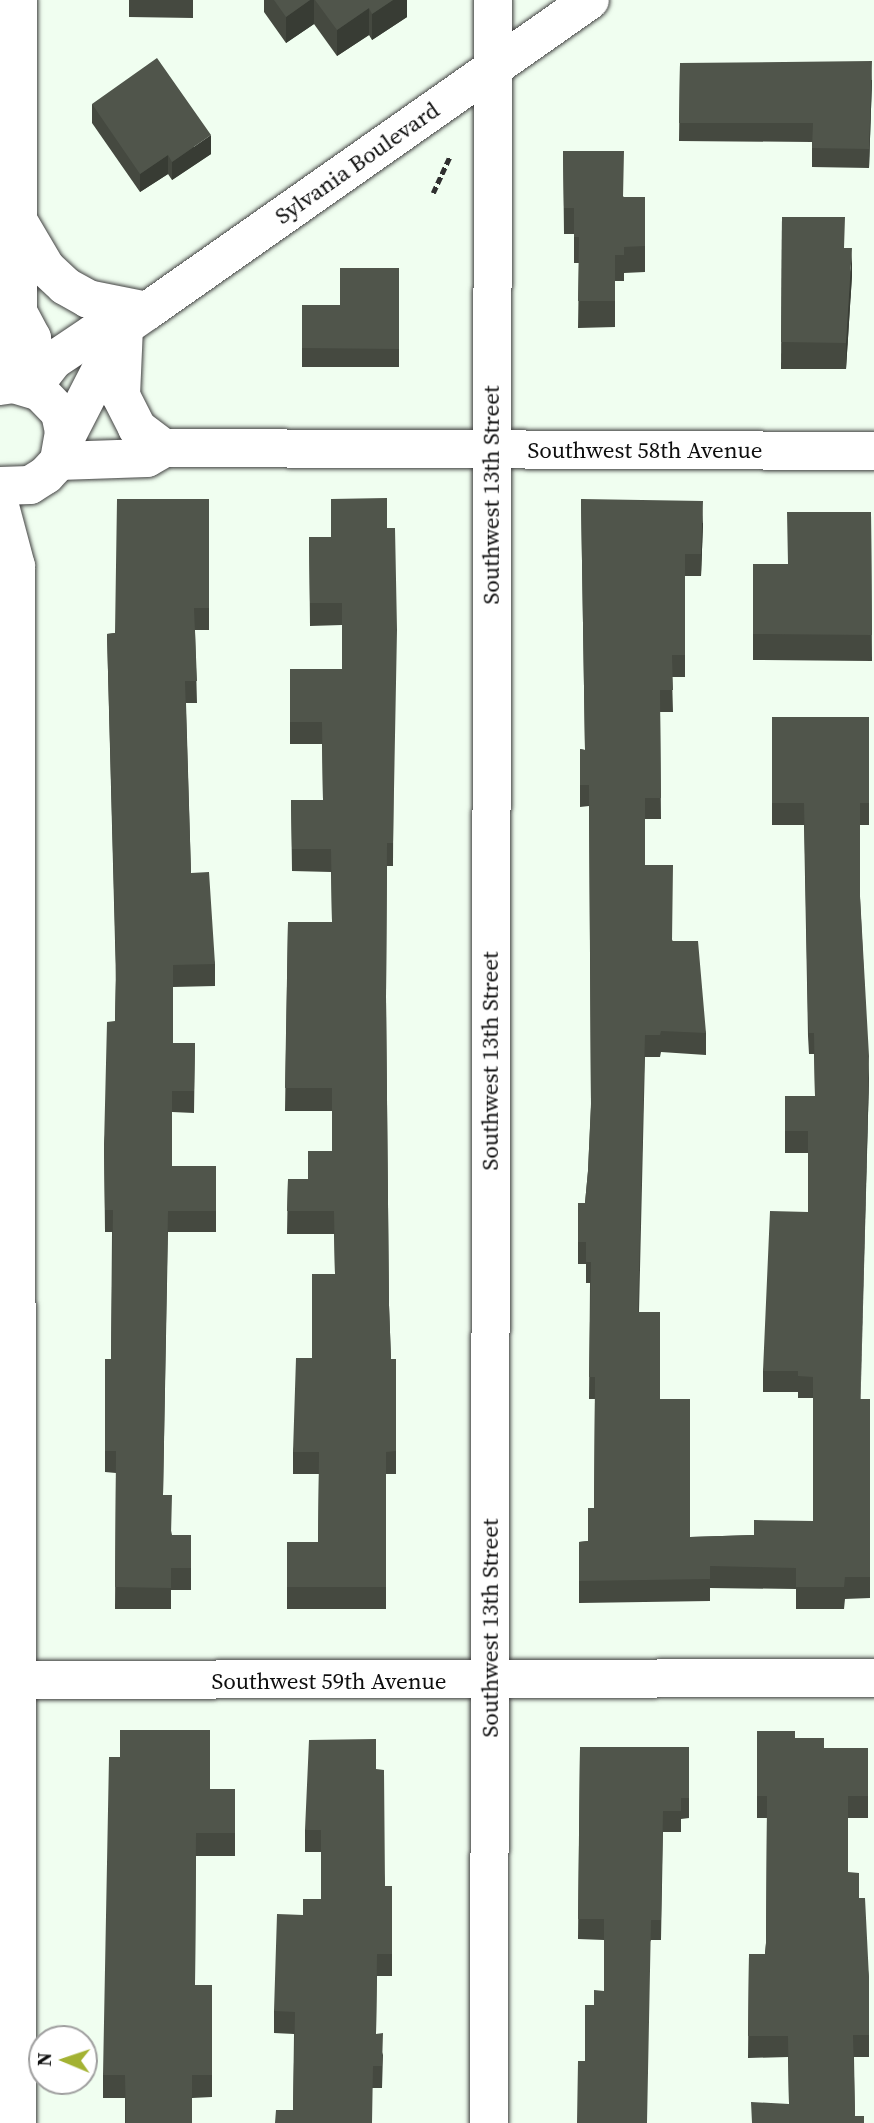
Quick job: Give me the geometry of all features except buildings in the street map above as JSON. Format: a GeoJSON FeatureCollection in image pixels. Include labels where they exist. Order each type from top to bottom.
{"type":"FeatureCollection","features":[{"type":"Feature","properties":{"kind":"street"},"geometry":{"type":"LineString","coordinates":[[8,557],[27,550],[54,461],[60,413],[10,382],[32,338],[18,312],[18,0]]}},
{"type":"Feature","properties":{"kind":"street","name":"Southwest 13th Street"},"geometry":{"type":"LineString","coordinates":[[489,2123],[493,0]]}},
{"type":"Feature","properties":{"kind":"street","name":"Sylvania Boulevard"},"geometry":{"type":"LineString","coordinates":[[10,382],[93,334],[136,319],[590,0]]}},
{"type":"Feature","properties":{"kind":"street"},"geometry":{"type":"LineString","coordinates":[[18,220],[46,268],[65,286],[136,319],[121,396],[137,428],[164,448]]}},
{"type":"Feature","properties":{"kind":"street","name":"Sylvania Boulevard"},"geometry":{"type":"LineString","coordinates":[[54,461],[136,319]]}},
{"type":"Feature","properties":{"kind":"street","name":"Southwest 58th Avenue"},"geometry":{"type":"LineString","coordinates":[[0,486],[54,461],[147,458],[164,448],[874,451]]}},
{"type":"Feature","properties":{"kind":"street"},"geometry":{"type":"LineString","coordinates":[[0,506],[8,557],[8,1680],[17,2123]]}},
{"type":"Feature","properties":{"kind":"street","name":"Southwest 59th Avenue"},"geometry":{"type":"LineString","coordinates":[[8,1680],[872,1681]]}}]}
